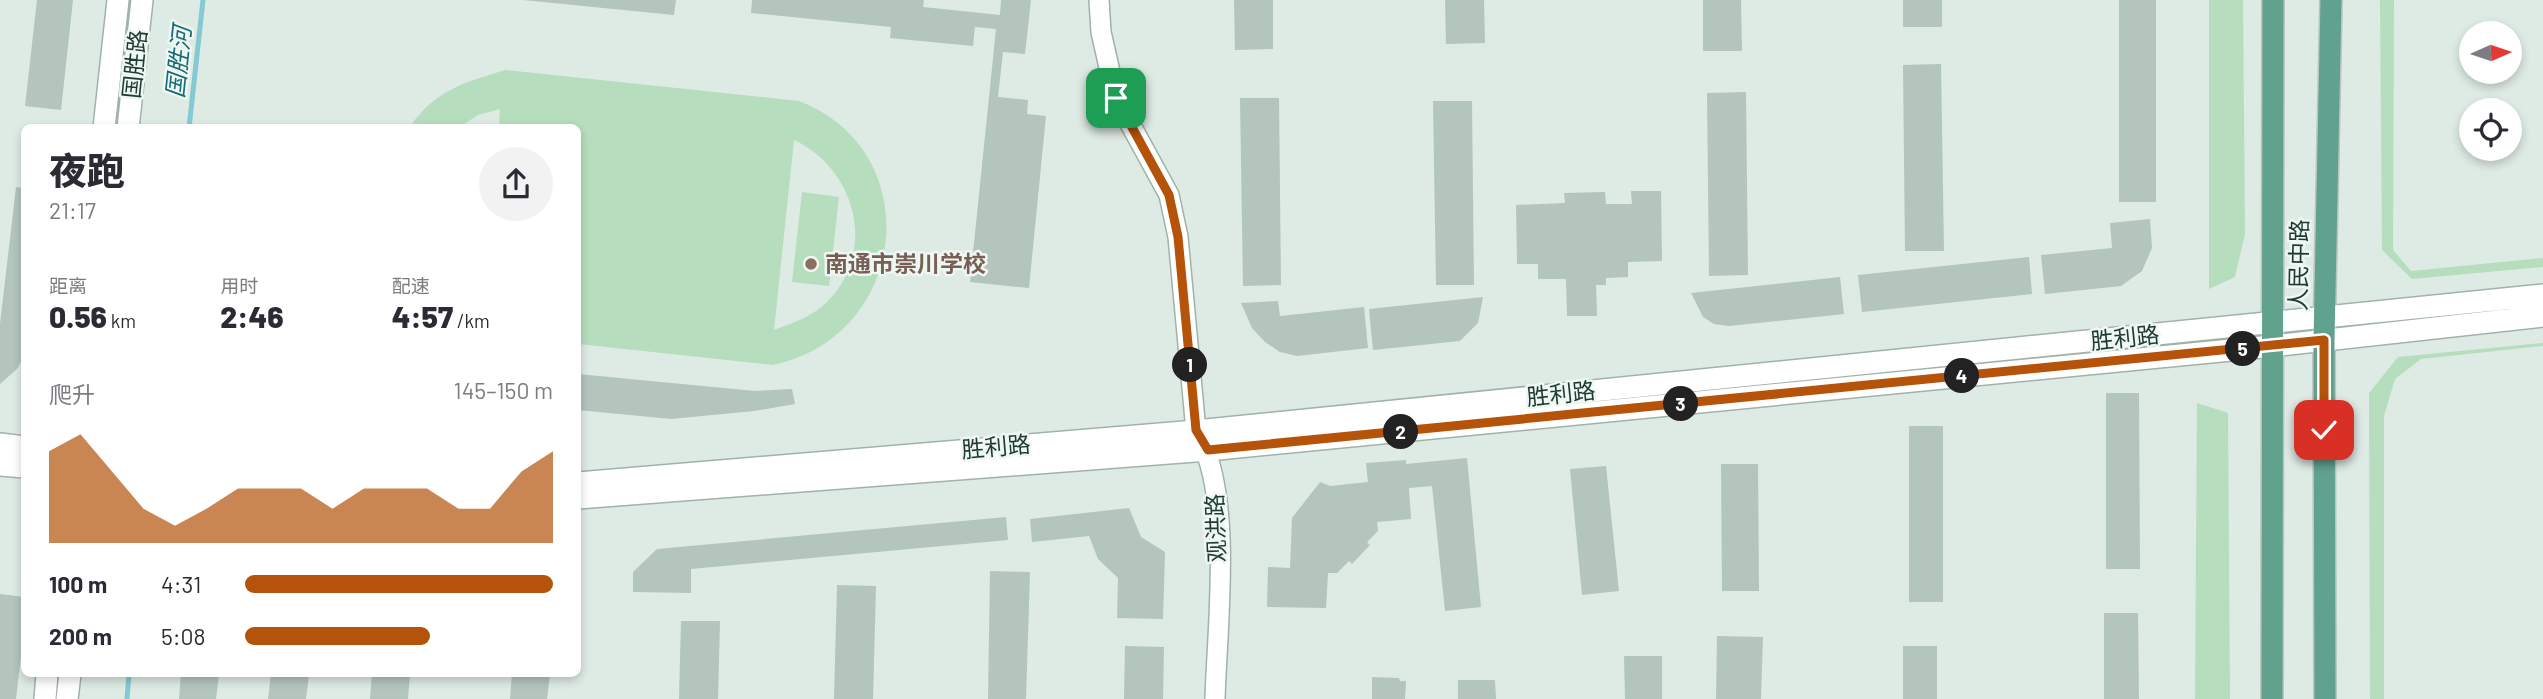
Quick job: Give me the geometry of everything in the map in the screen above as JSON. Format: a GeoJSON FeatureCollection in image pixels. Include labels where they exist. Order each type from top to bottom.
{"type":"FeatureCollection","features":[{"type":"Feature","properties":{"kind":"main road","name":"人民中路"},"geometry":{"type":"LineString","coordinates":[[2272,699],[2273,0]]}},
{"type":"Feature","properties":{"kind":"main road","name":"人民中路"},"geometry":{"type":"LineString","coordinates":[[2325,699],[2324,340],[2331,0]]}},
{"type":"Feature","properties":{"kind":"street","name":"国胜路"},"geometry":{"type":"LineString","coordinates":[[104,124],[118,0]]}},
{"type":"Feature","properties":{"kind":"street","name":"国胜路"},"geometry":{"type":"LineString","coordinates":[[128,124],[142,0]]}},
{"type":"Feature","properties":{"kind":"street","name":"观洪路"},"geometry":{"type":"LineString","coordinates":[[1099,0],[1101,32],[1116,98],[1169,195],[1178,237],[1196,430],[1208,450],[1220,506],[1214,699]]}},
{"type":"Feature","properties":{"kind":"street","name":"胜利路"},"geometry":{"type":"LineString","coordinates":[[581,483],[1196,430],[2543,295]]}},
{"type":"Feature","properties":{"kind":"street","name":"胜利路"},"geometry":{"type":"LineString","coordinates":[[581,498],[1208,450],[2272,346],[2543,316]]}},
{"type":"Feature","properties":{"kind":"street"},"geometry":{"type":"LineString","coordinates":[[0,444],[21,447]]}},
{"type":"Feature","properties":{"kind":"street"},"geometry":{"type":"LineString","coordinates":[[0,465],[21,467]]}},
{"type":"Feature","properties":{"kind":"street"},"geometry":{"type":"LineString","coordinates":[[45,699],[47,677]]}},
{"type":"Feature","properties":{"kind":"street"},"geometry":{"type":"LineString","coordinates":[[67,699],[70,677]]}},
{"type":"Feature","properties":{"kind":"green space"},"geometry":{"type":"Polygon","coordinates":[[[2209,0],[2243,0],[2245,234],[2235,277],[2209,289],[2209,0]]]}},
{"type":"Feature","properties":{"kind":"green space"},"geometry":{"type":"Polygon","coordinates":[[[2380,0],[2394,0],[2393,250],[2411,271],[2543,258],[2543,267],[2412,279],[2382,250],[2380,0]]]}},
{"type":"Feature","properties":{"kind":"green space"},"geometry":{"type":"Polygon","coordinates":[[[505,70],[799,101],[841,125],[869,159],[884,198],[886,241],[875,282],[853,318],[819,347],[773,365],[581,344],[581,124],[499,124],[500,109],[478,115],[464,124],[412,124],[440,96],[463,84],[505,70]],[[794,140],[774,330],[809,315],[827,302],[843,282],[852,259],[855,236],[853,213],[845,191],[832,170],[815,153],[794,140]]]}},
{"type":"Feature","properties":{"kind":"green space"},"geometry":{"type":"Polygon","coordinates":[[[802,192],[839,197],[829,286],[792,282],[802,192]]]}},
{"type":"Feature","properties":{"kind":"green space"},"geometry":{"type":"Polygon","coordinates":[[[2543,343],[2543,346],[2421,359],[2395,379],[2384,416],[2384,699],[2370,699],[2369,393],[2398,357],[2543,343]]]}},
{"type":"Feature","properties":{"kind":"green space"},"geometry":{"type":"Polygon","coordinates":[[[2197,403],[2228,413],[2230,699],[2195,699],[2197,403]]]}},
{"type":"Feature","properties":{"kind":"building"},"geometry":{"type":"Polygon","coordinates":[[[37,0],[73,0],[61,110],[25,106],[37,0]]]}},
{"type":"Feature","properties":{"kind":"building"},"geometry":{"type":"Polygon","coordinates":[[[523,0],[676,0],[674,15],[523,0]]]}},
{"type":"Feature","properties":{"kind":"building"},"geometry":{"type":"Polygon","coordinates":[[[752,0],[924,0],[923,7],[1000,15],[1001,0],[1031,0],[1025,54],[1003,52],[998,97],[1028,100],[1027,114],[1046,116],[1029,288],[970,282],[996,29],[975,27],[973,46],[890,38],[891,27],[751,13],[752,0]]]}},
{"type":"Feature","properties":{"kind":"building"},"geometry":{"type":"Polygon","coordinates":[[[1234,0],[1273,0],[1273,49],[1235,50],[1234,0]]]}},
{"type":"Feature","properties":{"kind":"building"},"geometry":{"type":"Polygon","coordinates":[[[1445,0],[1484,0],[1485,43],[1446,44],[1445,0]]]}},
{"type":"Feature","properties":{"kind":"building"},"geometry":{"type":"Polygon","coordinates":[[[1703,0],[1741,0],[1742,51],[1703,51],[1703,0]]]}},
{"type":"Feature","properties":{"kind":"building"},"geometry":{"type":"Polygon","coordinates":[[[1903,0],[1942,0],[1942,27],[1903,27],[1903,0]]]}},
{"type":"Feature","properties":{"kind":"building"},"geometry":{"type":"Polygon","coordinates":[[[2119,0],[2156,0],[2156,202],[2119,202],[2119,0]]]}},
{"type":"Feature","properties":{"kind":"building"},"geometry":{"type":"Polygon","coordinates":[[[1941,64],[1944,251],[1905,251],[1903,65],[1941,64]]]}},
{"type":"Feature","properties":{"kind":"building"},"geometry":{"type":"Polygon","coordinates":[[[1746,92],[1748,275],[1709,276],[1707,93],[1746,92]]]}},
{"type":"Feature","properties":{"kind":"building"},"geometry":{"type":"Polygon","coordinates":[[[1240,98],[1279,98],[1281,285],[1243,286],[1240,98]]]}},
{"type":"Feature","properties":{"kind":"building"},"geometry":{"type":"Polygon","coordinates":[[[1433,101],[1472,101],[1474,285],[1436,285],[1433,101]]]}},
{"type":"Feature","properties":{"kind":"building"},"geometry":{"type":"Polygon","coordinates":[[[16,187],[21,188],[21,362],[17,369],[0,384],[0,324],[16,187]]]}},
{"type":"Feature","properties":{"kind":"building"},"geometry":{"type":"Polygon","coordinates":[[[1631,191],[1661,191],[1662,261],[1628,262],[1628,277],[1606,278],[1606,285],[1596,285],[1597,316],[1567,316],[1566,279],[1538,279],[1538,264],[1517,264],[1516,205],[1565,203],[1564,193],[1605,192],[1606,204],[1632,204],[1631,191]]]}},
{"type":"Feature","properties":{"kind":"building"},"geometry":{"type":"Polygon","coordinates":[[[2150,219],[2152,248],[2142,271],[2121,286],[2045,294],[2041,255],[2112,248],[2110,223],[2150,219]]]}},
{"type":"Feature","properties":{"kind":"building"},"geometry":{"type":"Polygon","coordinates":[[[2029,257],[2032,294],[1862,312],[1858,275],[2029,257]]]}},
{"type":"Feature","properties":{"kind":"building"},"geometry":{"type":"Polygon","coordinates":[[[1840,277],[1844,314],[1729,326],[1714,324],[1703,317],[1691,293],[1840,277]]]}},
{"type":"Feature","properties":{"kind":"building"},"geometry":{"type":"Polygon","coordinates":[[[1483,297],[1478,323],[1460,341],[1373,350],[1369,309],[1483,297]]]}},
{"type":"Feature","properties":{"kind":"building"},"geometry":{"type":"Polygon","coordinates":[[[1278,301],[1280,316],[1364,307],[1368,348],[1297,356],[1280,352],[1265,342],[1252,328],[1241,303],[1278,301]]]}},
{"type":"Feature","properties":{"kind":"building"},"geometry":{"type":"Polygon","coordinates":[[[581,374],[755,391],[792,389],[795,404],[754,411],[671,419],[581,410],[581,374]]]}},
{"type":"Feature","properties":{"kind":"building"},"geometry":{"type":"Polygon","coordinates":[[[2106,393],[2139,393],[2140,569],[2106,569],[2106,393]]]}},
{"type":"Feature","properties":{"kind":"building"},"geometry":{"type":"Polygon","coordinates":[[[1909,426],[1943,426],[1943,602],[1909,602],[1909,426]]]}},
{"type":"Feature","properties":{"kind":"building"},"geometry":{"type":"Polygon","coordinates":[[[1467,458],[1481,607],[1445,611],[1432,486],[1409,488],[1411,519],[1377,522],[1378,531],[1367,542],[1370,545],[1352,564],[1349,561],[1337,573],[1328,573],[1326,608],[1267,607],[1268,567],[1290,568],[1292,518],[1320,482],[1330,486],[1368,482],[1366,463],[1406,460],[1406,464],[1467,458]]]}},
{"type":"Feature","properties":{"kind":"building"},"geometry":{"type":"Polygon","coordinates":[[[1721,464],[1758,464],[1759,591],[1722,591],[1721,464]]]}},
{"type":"Feature","properties":{"kind":"building"},"geometry":{"type":"Polygon","coordinates":[[[1606,466],[1619,591],[1582,595],[1570,469],[1606,466]]]}},
{"type":"Feature","properties":{"kind":"building"},"geometry":{"type":"Polygon","coordinates":[[[1129,508],[1141,537],[1165,552],[1163,619],[1117,618],[1118,578],[1098,559],[1089,536],[1032,542],[1030,519],[1129,508]]]}},
{"type":"Feature","properties":{"kind":"building"},"geometry":{"type":"Polygon","coordinates":[[[1006,517],[1008,540],[691,569],[691,593],[633,592],[633,572],[657,549],[1006,517]]]}},
{"type":"Feature","properties":{"kind":"building"},"geometry":{"type":"Polygon","coordinates":[[[990,571],[1030,572],[1026,699],[988,699],[990,571]]]}},
{"type":"Feature","properties":{"kind":"building"},"geometry":{"type":"Polygon","coordinates":[[[837,585],[876,586],[873,699],[834,699],[837,585]]]}},
{"type":"Feature","properties":{"kind":"building"},"geometry":{"type":"Polygon","coordinates":[[[0,594],[21,597],[21,656],[16,699],[0,699],[0,594]]]}},
{"type":"Feature","properties":{"kind":"building"},"geometry":{"type":"Polygon","coordinates":[[[2104,613],[2138,613],[2139,699],[2104,699],[2104,613]]]}},
{"type":"Feature","properties":{"kind":"building"},"geometry":{"type":"Polygon","coordinates":[[[681,621],[720,621],[718,699],[679,699],[681,621]]]}},
{"type":"Feature","properties":{"kind":"building"},"geometry":{"type":"Polygon","coordinates":[[[1717,636],[1763,637],[1761,699],[1716,699],[1717,636]]]}},
{"type":"Feature","properties":{"kind":"building"},"geometry":{"type":"Polygon","coordinates":[[[1125,646],[1164,647],[1163,699],[1124,699],[1125,646]]]}},
{"type":"Feature","properties":{"kind":"building"},"geometry":{"type":"Polygon","coordinates":[[[1903,646],[1937,646],[1937,699],[1903,699],[1903,646]]]}},
{"type":"Feature","properties":{"kind":"building"},"geometry":{"type":"Polygon","coordinates":[[[1624,656],[1662,656],[1662,699],[1625,699],[1624,656]]]}},
{"type":"Feature","properties":{"kind":"building"},"geometry":{"type":"Polygon","coordinates":[[[181,677],[219,677],[216,699],[179,699],[181,677]]]}},
{"type":"Feature","properties":{"kind":"building"},"geometry":{"type":"Polygon","coordinates":[[[271,677],[309,677],[306,699],[268,699],[271,677]]]}},
{"type":"Feature","properties":{"kind":"building"},"geometry":{"type":"Polygon","coordinates":[[[372,677],[410,677],[408,699],[370,699],[372,677]]]}},
{"type":"Feature","properties":{"kind":"building"},"geometry":{"type":"Polygon","coordinates":[[[512,677],[550,677],[547,699],[510,699],[512,677]]]}},
{"type":"Feature","properties":{"kind":"building"},"geometry":{"type":"Polygon","coordinates":[[[1372,677],[1399,678],[1400,681],[1406,681],[1405,699],[1372,699],[1372,677]]]}},
{"type":"Feature","properties":{"kind":"building"},"geometry":{"type":"Polygon","coordinates":[[[1458,680],[1495,680],[1496,699],[1458,699],[1458,680]]]}},
{"type":"Feature","properties":{"kind":"waterway","name":"国胜河"},"geometry":{"type":"LineString","coordinates":[[189,124],[203,0]]}},
{"type":"Feature","properties":{"kind":"waterway","name":"国胜河"},"geometry":{"type":"LineString","coordinates":[[127,699],[129,677]]}},
{"type":"Feature","properties":{"kind":"place","name":"南通市崇川学校"},"geometry":{"type":"Point","coordinates":[811,264]}},
{"type":"Feature","properties":{"kind":"route"},"geometry":{"type":"LineString","coordinates":[[1116,98],[1169,195],[1178,237],[1196,430],[1208,450],[2324,340],[2324,430]]}}]}
